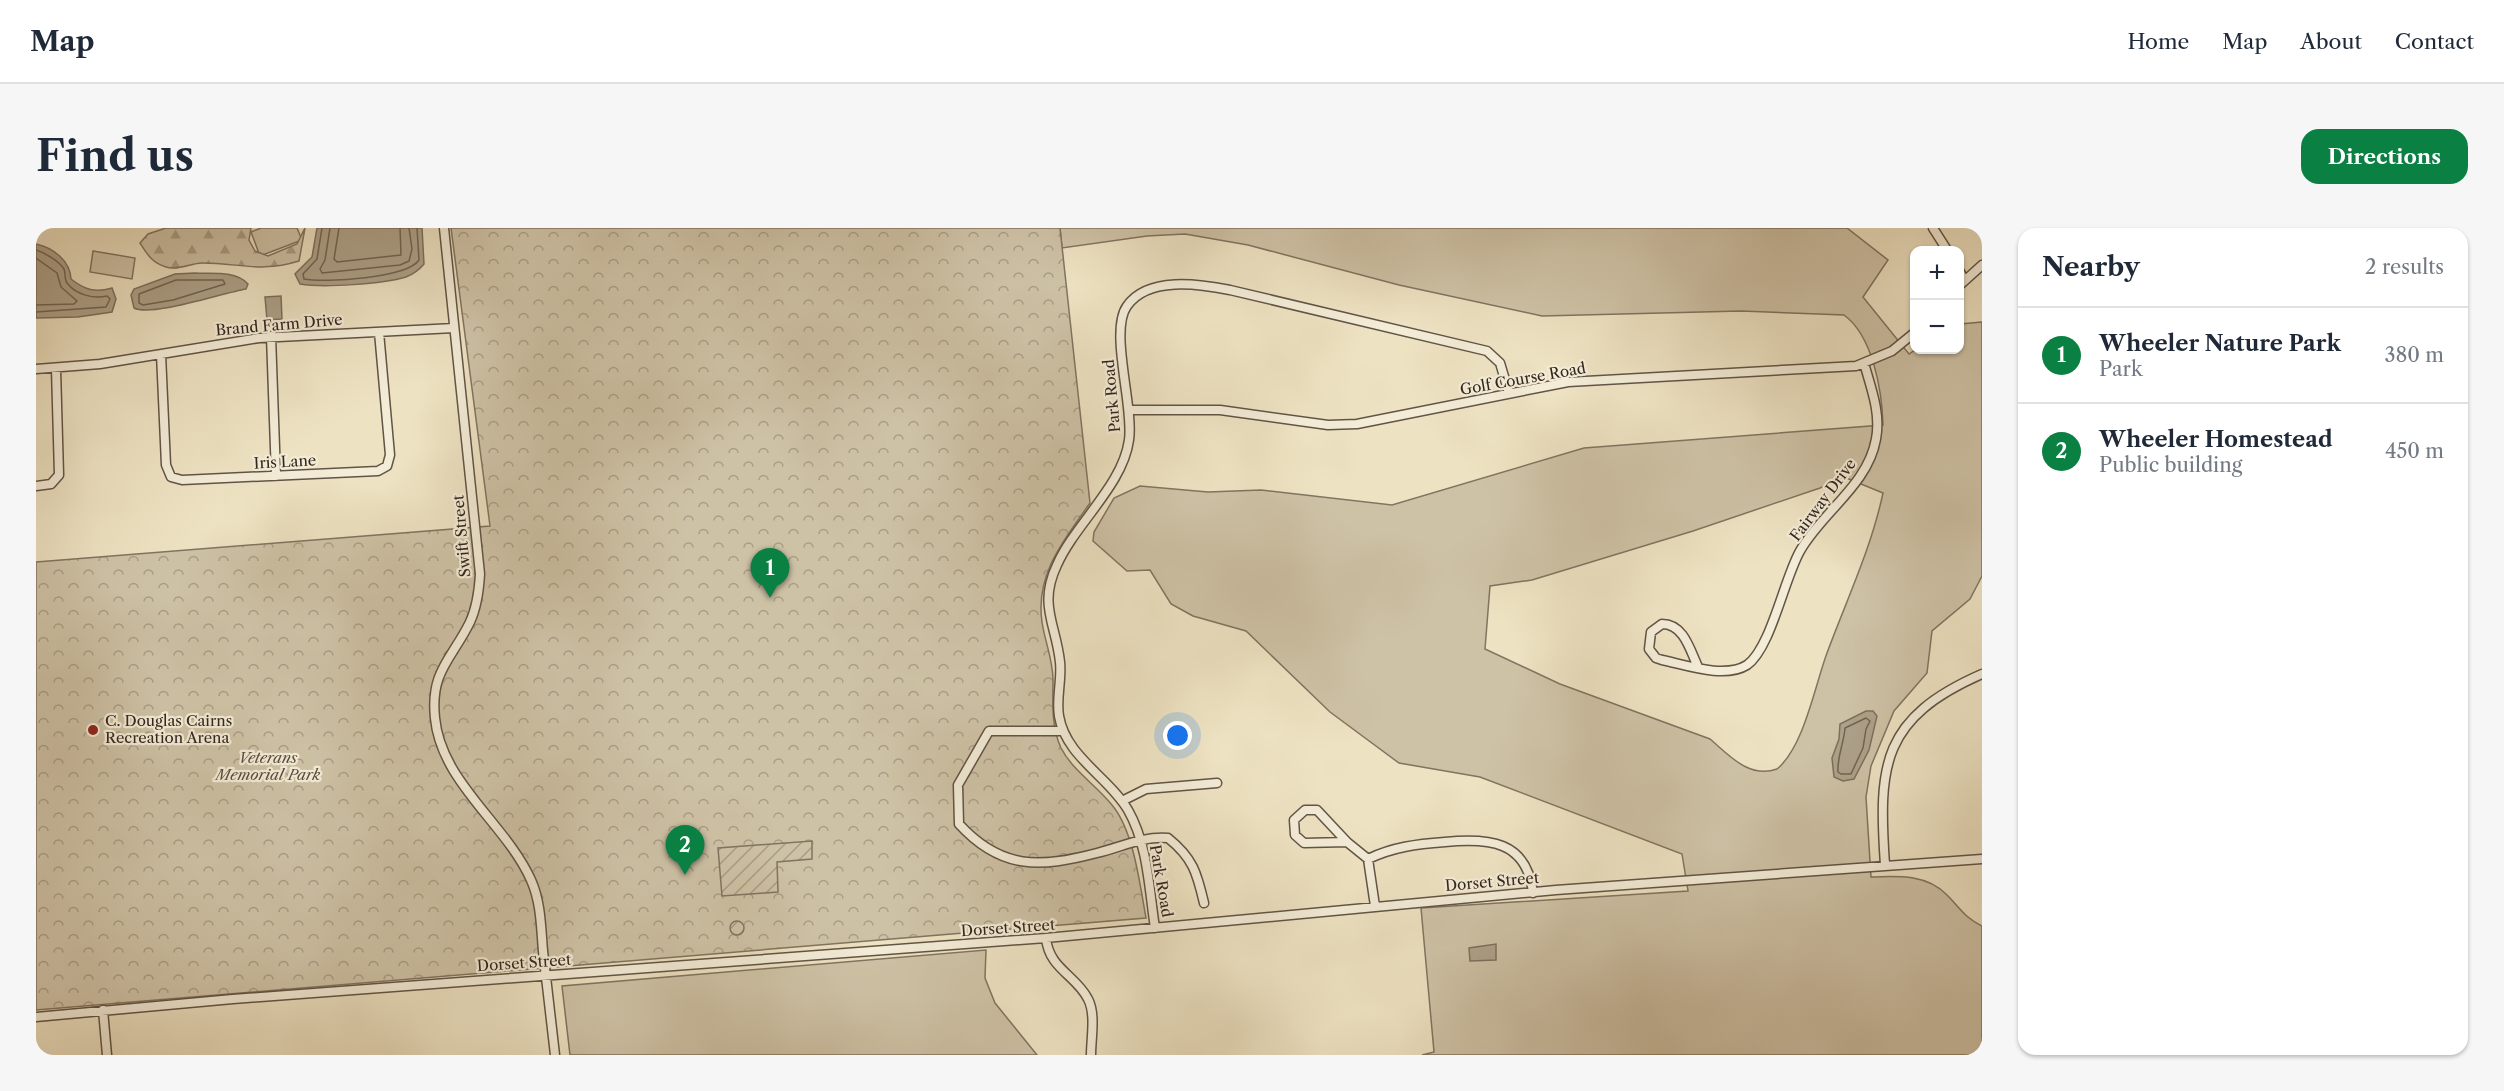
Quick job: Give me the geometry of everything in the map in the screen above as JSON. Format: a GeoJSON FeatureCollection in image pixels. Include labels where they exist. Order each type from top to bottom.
{"type":"FeatureCollection","features":[{"type":"Feature","properties":{"kind":"street","name":"Swift Street"},"geometry":{"type":"LineString","coordinates":[[444,228],[480,574],[474,612],[447,656],[439,676],[435,696],[436,727],[442,747],[455,771],[509,843],[532,882],[540,918],[555,1055]]}},
{"type":"Feature","properties":{"kind":"street"},"geometry":{"type":"LineString","coordinates":[[1933,228],[1944,246]]}},
{"type":"Feature","properties":{"kind":"street"},"geometry":{"type":"LineString","coordinates":[[1964,277],[1982,265]]}},
{"type":"Feature","properties":{"kind":"street","name":"Park Road"},"geometry":{"type":"LineString","coordinates":[[1155,928],[1140,839],[1122,801],[1075,751],[1063,731],[1058,705],[1060,663],[1049,617],[1050,584],[1060,557],[1122,463],[1130,438],[1120,330],[1124,311],[1143,293],[1181,285],[1230,290],[1481,349],[1492,354],[1500,363],[1509,393]]}},
{"type":"Feature","properties":{"kind":"street","name":"Brand Farm Drive"},"geometry":{"type":"LineString","coordinates":[[36,369],[56,369],[271,336],[454,328]]}},
{"type":"Feature","properties":{"kind":"street","name":"Iris Lane"},"geometry":{"type":"LineString","coordinates":[[161,354],[166,465],[171,477],[182,480],[378,471],[387,466],[390,455],[379,332]]}},
{"type":"Feature","properties":{"kind":"street"},"geometry":{"type":"LineString","coordinates":[[271,336],[276,476]]}},
{"type":"Feature","properties":{"kind":"street","name":"Golf Course Road"},"geometry":{"type":"LineString","coordinates":[[1129,410],[1220,410],[1328,425],[1347,425],[1580,381],[1833,368],[1864,363],[1892,351],[1910,336]]}},
{"type":"Feature","properties":{"kind":"street","name":"Fairway Drive"},"geometry":{"type":"LineString","coordinates":[[1698,667],[1683,635],[1676,627],[1662,624],[1651,632],[1648,646],[1656,658],[1698,667],[1733,670],[1754,659],[1766,638],[1801,549],[1865,469],[1876,440],[1877,422],[1864,363]]}},
{"type":"Feature","properties":{"kind":"street"},"geometry":{"type":"LineString","coordinates":[[36,486],[51,484],[59,475],[56,369]]}},
{"type":"Feature","properties":{"kind":"street"},"geometry":{"type":"LineString","coordinates":[[1885,865],[1882,794],[1886,766],[1894,746],[1911,719],[1932,699],[1982,674]]}},
{"type":"Feature","properties":{"kind":"street"},"geometry":{"type":"LineString","coordinates":[[1063,731],[989,731],[958,785],[959,824],[971,837],[1013,862],[1042,864],[1096,853],[1140,839],[1168,838],[1181,849],[1197,870],[1204,903]]}},
{"type":"Feature","properties":{"kind":"street"},"geometry":{"type":"LineString","coordinates":[[1122,801],[1146,789],[1217,783]]}},
{"type":"Feature","properties":{"kind":"street"},"geometry":{"type":"LineString","coordinates":[[1347,842],[1304,843],[1296,836],[1294,820],[1305,810],[1317,810],[1347,842],[1368,859],[1375,906]]}},
{"type":"Feature","properties":{"kind":"street"},"geometry":{"type":"LineString","coordinates":[[1368,859],[1410,844],[1487,840],[1506,847],[1518,858],[1530,877],[1533,892]]}},
{"type":"Feature","properties":{"kind":"street","name":"Dorset Street"},"geometry":{"type":"LineString","coordinates":[[36,1017],[546,975],[1046,939],[1533,892],[1982,859]]}},
{"type":"Feature","properties":{"kind":"street"},"geometry":{"type":"LineString","coordinates":[[1046,939],[1051,958],[1089,1000],[1091,1055]]}},
{"type":"Feature","properties":{"kind":"street"},"geometry":{"type":"LineString","coordinates":[[103,1010],[107,1055]]}},
{"type":"Feature","properties":{"kind":"green space"},"geometry":{"type":"Polygon","coordinates":[[[166,228],[251,228],[249,240],[255,251],[268,256],[297,244],[305,228],[299,261],[261,267],[202,263],[170,268],[153,261],[140,243],[148,234],[166,228]]]}},
{"type":"Feature","properties":{"kind":"green space"},"geometry":{"type":"Polygon","coordinates":[[[261,228],[297,228],[302,240],[260,256],[251,232],[261,228]]]}},
{"type":"Feature","properties":{"kind":"green space","name":"Veterans Memorial Park"},"geometry":{"type":"Polygon","coordinates":[[[451,228],[1060,228],[1090,503],[1054,558],[1043,588],[1042,622],[1053,673],[1054,723],[1058,740],[1066,756],[1120,816],[1135,859],[1146,918],[36,1010],[36,562],[490,526],[451,228]]]}},
{"type":"Feature","properties":{"kind":"green space"},"geometry":{"type":"Polygon","coordinates":[[[1060,228],[1847,228],[1888,260],[1863,297],[1909,354],[1964,354],[1964,324],[1982,322],[1982,576],[1970,599],[1932,631],[1927,673],[1894,711],[1871,766],[1866,797],[1871,877],[1912,878],[1930,883],[1939,888],[1967,916],[1982,926],[1982,1055],[1422,1055],[1434,1052],[1421,908],[1688,891],[1682,854],[1480,777],[1399,763],[1330,712],[1246,631],[1193,616],[1171,604],[1150,570],[1127,571],[1093,541],[1094,532],[1114,498],[1140,486],[1208,492],[1261,490],[1392,505],[1584,448],[1883,425],[1881,396],[1874,365],[1869,350],[1854,324],[1844,315],[1741,311],[1542,316],[1399,285],[1248,245],[1185,234],[1147,236],[1062,248],[1060,228]],[[1844,477],[1820,488],[1693,531],[1532,580],[1490,586],[1485,649],[1560,684],[1710,739],[1740,764],[1749,768],[1757,771],[1777,769],[1795,746],[1802,731],[1827,653],[1878,514],[1883,493],[1844,477]]]}},
{"type":"Feature","properties":{"kind":"green space"},"geometry":{"type":"Polygon","coordinates":[[[93,251],[135,258],[132,279],[90,272],[93,251]]]}},
{"type":"Feature","properties":{"kind":"green space"},"geometry":{"type":"Polygon","coordinates":[[[812,841],[812,859],[777,862],[778,892],[722,896],[718,848],[812,841]]]}},
{"type":"Feature","properties":{"kind":"green space"},"geometry":{"type":"Polygon","coordinates":[[[737,921],[742,923],[744,928],[742,933],[737,935],[732,933],[730,928],[732,923],[737,921]]]}},
{"type":"Feature","properties":{"kind":"green space"},"geometry":{"type":"Polygon","coordinates":[[[986,950],[985,978],[995,1003],[1037,1055],[570,1055],[562,986],[986,950]]]}},
{"type":"Feature","properties":{"kind":"water"},"geometry":{"type":"Polygon","coordinates":[[[317,228],[422,228],[424,264],[409,276],[383,282],[338,285],[300,284],[295,274],[312,257],[317,228]]]}},
{"type":"Feature","properties":{"kind":"water"},"geometry":{"type":"Polygon","coordinates":[[[36,244],[60,256],[68,266],[71,279],[81,286],[90,290],[112,288],[116,299],[112,312],[78,317],[36,318],[36,244]]]}},
{"type":"Feature","properties":{"kind":"water"},"geometry":{"type":"Polygon","coordinates":[[[175,274],[230,275],[248,284],[246,289],[171,307],[143,310],[134,308],[131,295],[134,289],[175,274]]]}},
{"type":"Feature","properties":{"kind":"water"},"geometry":{"type":"Polygon","coordinates":[[[281,296],[282,319],[267,320],[265,297],[281,296]]]}},
{"type":"Feature","properties":{"kind":"water"},"geometry":{"type":"Polygon","coordinates":[[[1866,711],[1873,711],[1877,716],[1869,750],[1854,779],[1843,781],[1834,777],[1832,758],[1839,739],[1840,724],[1866,711]]]}},
{"type":"Feature","properties":{"kind":"water"},"geometry":{"type":"Polygon","coordinates":[[[1496,944],[1496,960],[1470,961],[1469,948],[1496,944]]]}},
{"type":"Feature","properties":{"kind":"place","name":"Wheeler Nature Park"},"geometry":{"type":"Point","coordinates":[770,598]}},
{"type":"Feature","properties":{"kind":"place","name":"C. Douglas Cairns Recreation Arena"},"geometry":{"type":"Point","coordinates":[93,730]}},
{"type":"Feature","properties":{"kind":"place","name":"Wheeler Homestead"},"geometry":{"type":"Point","coordinates":[685,875]}}]}
